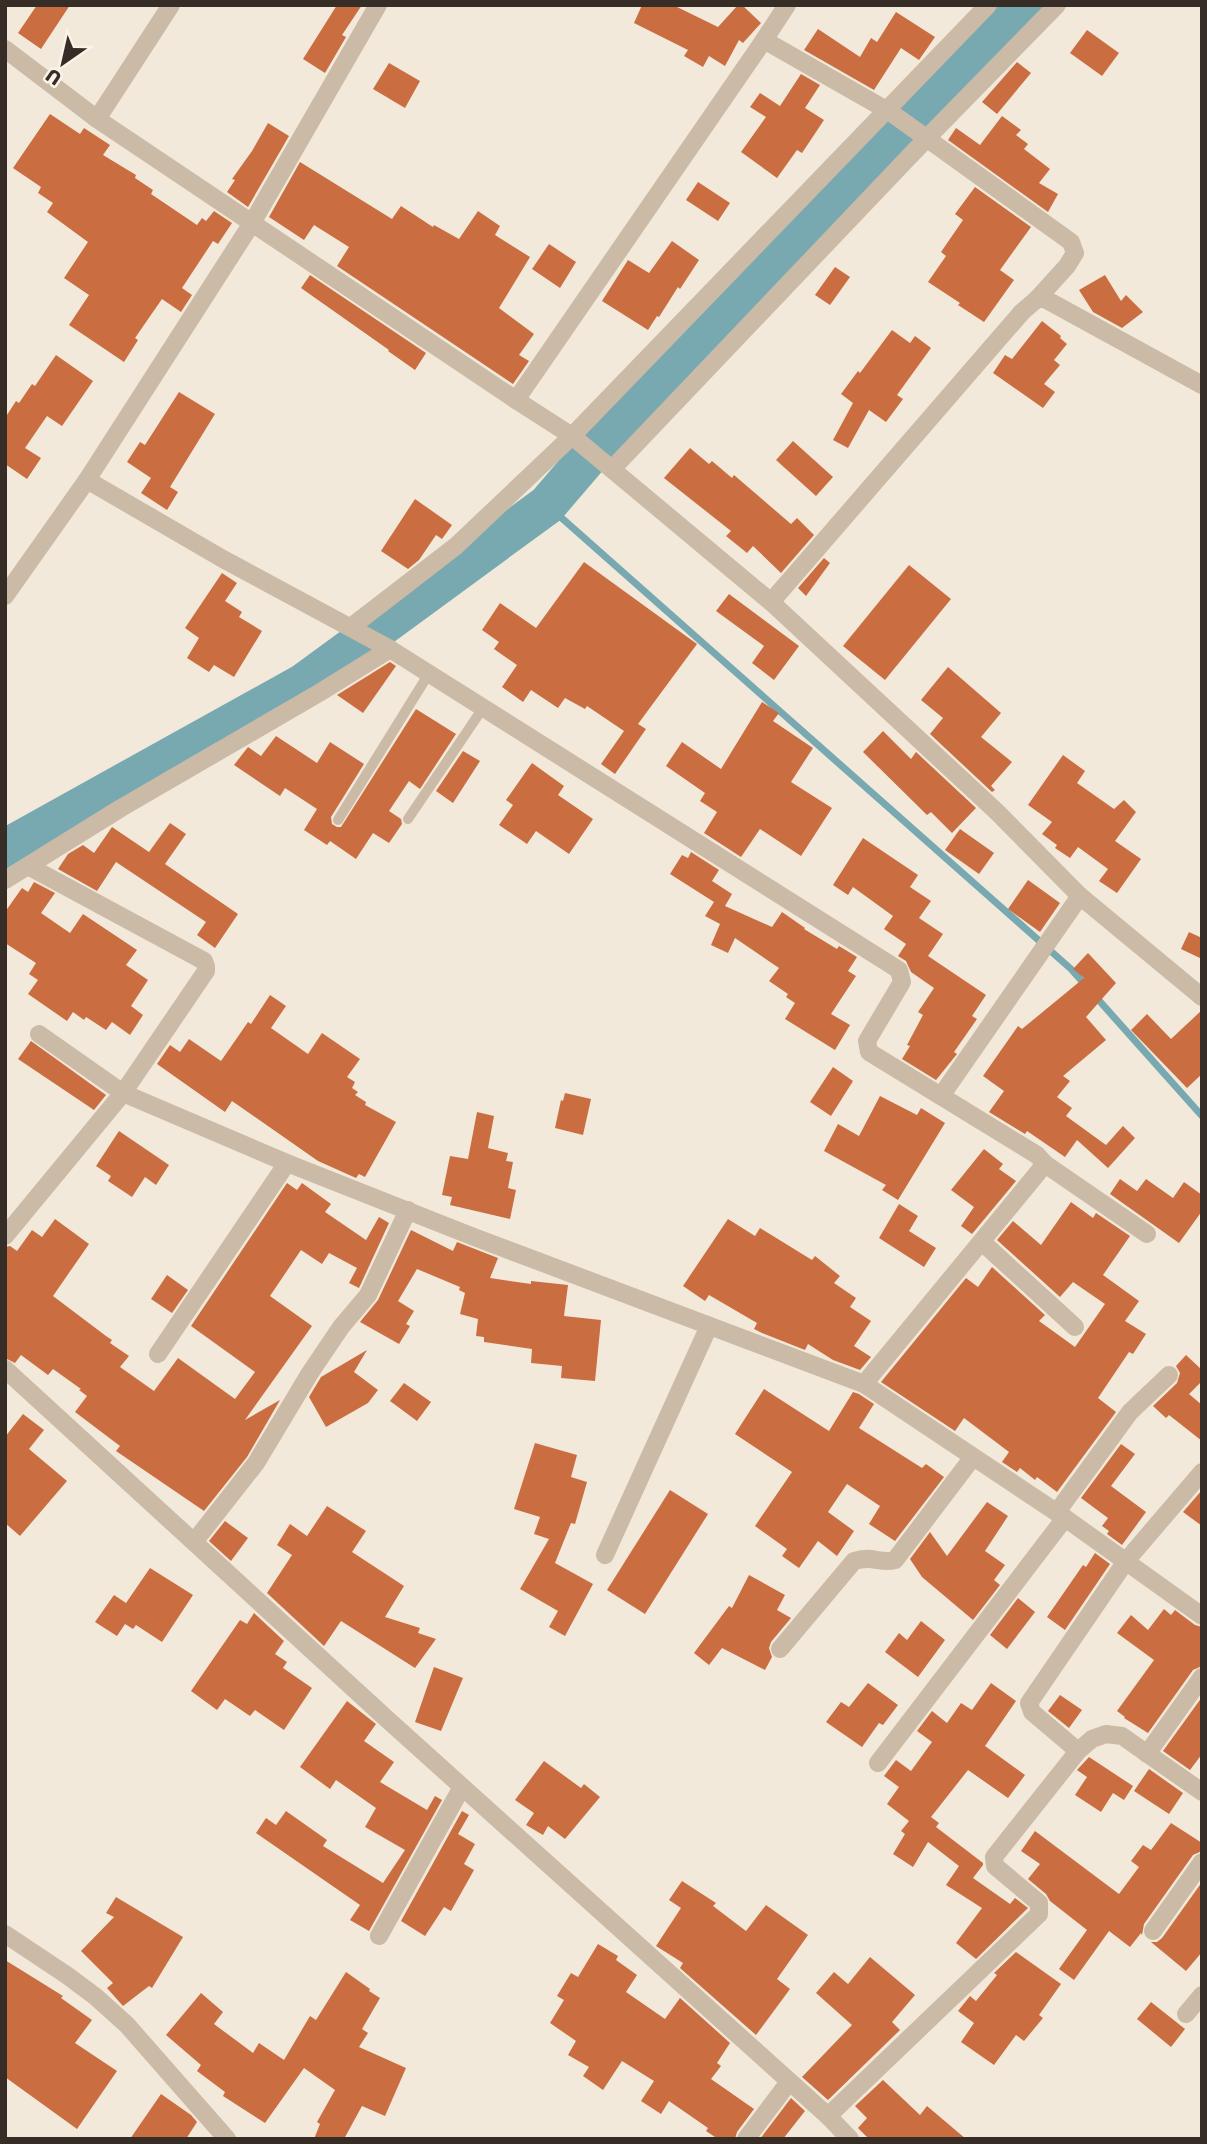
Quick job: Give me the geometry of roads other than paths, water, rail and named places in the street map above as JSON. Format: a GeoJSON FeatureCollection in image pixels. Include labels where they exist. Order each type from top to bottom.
{"type":"FeatureCollection","features":[{"type":"Feature","properties":{"kind":"street"},"geometry":{"type":"LineString","coordinates":[[97,119],[171,5]]}},
{"type":"Feature","properties":{"kind":"street"},"geometry":{"type":"LineString","coordinates":[[9,585],[87,480],[252,223],[378,5]]}},
{"type":"Feature","properties":{"kind":"street"},"geometry":{"type":"LineString","coordinates":[[516,401],[787,5]]}},
{"type":"Feature","properties":{"kind":"street"},"geometry":{"type":"LineString","coordinates":[[355,629],[456,546],[577,440],[988,5]]}},
{"type":"Feature","properties":{"kind":"street"},"geometry":{"type":"LineString","coordinates":[[605,463],[923,135],[1057,5]]}},
{"type":"Feature","properties":{"kind":"street"},"geometry":{"type":"LineString","coordinates":[[764,40],[888,111],[1071,242],[1075,253],[1068,266],[1022,312],[771,602]]}},
{"type":"Feature","properties":{"kind":"street"},"geometry":{"type":"LineString","coordinates":[[5,49],[97,119],[577,440],[771,602],[997,812],[1080,896],[1202,997]]}},
{"type":"Feature","properties":{"kind":"street"},"geometry":{"type":"LineString","coordinates":[[1037,299],[1045,299],[1202,386]]}},
{"type":"Feature","properties":{"kind":"street"},"geometry":{"type":"LineString","coordinates":[[87,480],[223,559],[388,648],[899,970],[902,982],[867,1041],[869,1052],[1037,1155],[1045,1164],[1147,1234]]}},
{"type":"Feature","properties":{"kind":"street"},"geometry":{"type":"LineString","coordinates":[[14,871],[319,693],[388,648]]}},
{"type":"Feature","properties":{"kind":"street"},"geometry":{"type":"LineString","coordinates":[[5,1236],[123,1093],[206,971],[204,961],[14,871]]}},
{"type":"Feature","properties":{"kind":"street"},"geometry":{"type":"LineString","coordinates":[[941,1096],[1080,896]]}},
{"type":"Feature","properties":{"kind":"street"},"geometry":{"type":"LineString","coordinates":[[39,1034],[123,1093],[287,1163],[474,1237],[864,1384],[1061,1515],[1202,1616]]}},
{"type":"Feature","properties":{"kind":"street"},"geometry":{"type":"LineString","coordinates":[[158,1353],[287,1163]]}},
{"type":"Feature","properties":{"kind":"street"},"geometry":{"type":"LineString","coordinates":[[864,1384],[1045,1164]]}},
{"type":"Feature","properties":{"kind":"street"},"geometry":{"type":"LineString","coordinates":[[194,1542],[256,1462],[341,1326],[368,1295],[408,1210]]}},
{"type":"Feature","properties":{"kind":"street"},"geometry":{"type":"LineString","coordinates":[[982,1242],[1075,1327]]}},
{"type":"Feature","properties":{"kind":"street"},"geometry":{"type":"LineString","coordinates":[[605,1555],[709,1325]]}},
{"type":"Feature","properties":{"kind":"street"},"geometry":{"type":"LineString","coordinates":[[5,1369],[828,2116],[850,2139]]}},
{"type":"Feature","properties":{"kind":"street"},"geometry":{"type":"LineString","coordinates":[[878,1763],[1061,1515],[1130,1412],[1169,1375]]}},
{"type":"Feature","properties":{"kind":"street"},"geometry":{"type":"LineString","coordinates":[[780,1648],[854,1561],[865,1558],[887,1562],[895,1560],[973,1457]]}},
{"type":"Feature","properties":{"kind":"street"},"geometry":{"type":"LineString","coordinates":[[1077,1751],[1032,1712],[1029,1703],[1126,1561],[1202,1472]]}},
{"type":"Feature","properties":{"kind":"street"},"geometry":{"type":"LineString","coordinates":[[1147,1754],[1202,1677]]}},
{"type":"Feature","properties":{"kind":"street"},"geometry":{"type":"LineString","coordinates":[[828,2116],[1039,1914],[1040,1903],[995,1866],[994,1857],[1077,1751],[1093,1739],[1106,1734],[1122,1736],[1202,1792]]}},
{"type":"Feature","properties":{"kind":"street"},"geometry":{"type":"LineString","coordinates":[[379,1936],[463,1787]]}},
{"type":"Feature","properties":{"kind":"street"},"geometry":{"type":"LineString","coordinates":[[1153,1931],[1202,1862]]}},
{"type":"Feature","properties":{"kind":"street"},"geometry":{"type":"LineString","coordinates":[[5,1934],[77,1983],[127,2025],[227,2139]]}},
{"type":"Feature","properties":{"kind":"street"},"geometry":{"type":"LineString","coordinates":[[1186,2014],[1202,1995]]}},
{"type":"Feature","properties":{"kind":"street"},"geometry":{"type":"LineString","coordinates":[[746,2139],[789,2082]]}},
{"type":"Feature","properties":{"kind":"lane"},"geometry":{"type":"LineString","coordinates":[[338,820],[428,675]]}},
{"type":"Feature","properties":{"kind":"lane"},"geometry":{"type":"LineString","coordinates":[[408,819],[483,708]]}},
{"type":"Feature","properties":{"kind":"waterway"},"geometry":{"type":"LineString","coordinates":[[5,849],[304,683],[547,505],[613,428],[1024,5]]}},
{"type":"Feature","properties":{"kind":"waterway"},"geometry":{"type":"LineString","coordinates":[[547,505],[1071,969],[1087,987]]}},
{"type":"Feature","properties":{"kind":"waterway"},"geometry":{"type":"LineString","coordinates":[[1095,996],[1202,1116]]}}]}
